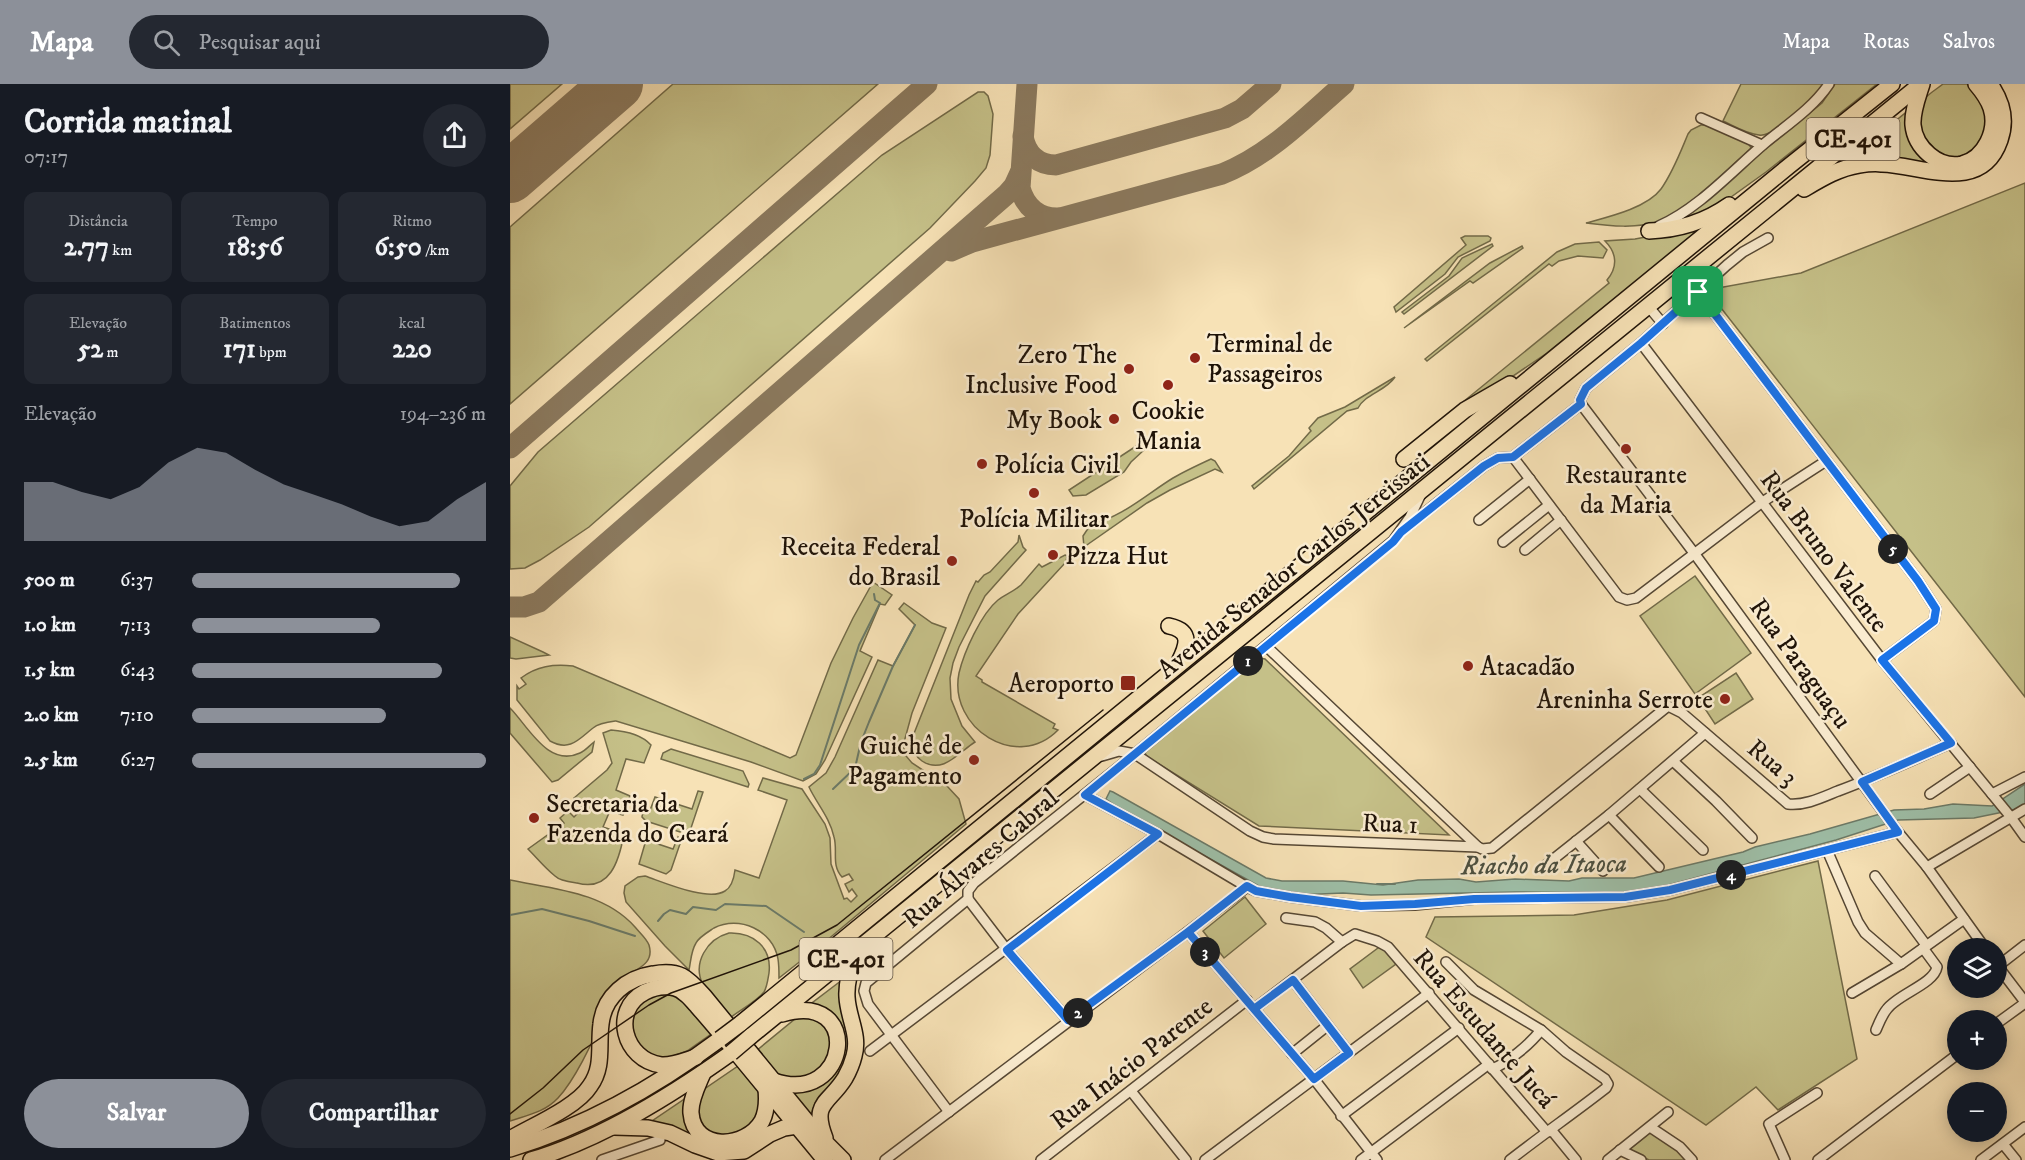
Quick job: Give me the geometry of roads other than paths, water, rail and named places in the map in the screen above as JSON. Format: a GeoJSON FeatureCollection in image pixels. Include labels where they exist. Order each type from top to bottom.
{"type":"FeatureCollection","features":[{"type":"Feature","properties":{"kind":"main road","name":"Avenida Senador Carlos Jereissati"},"geometry":{"type":"LineString","coordinates":[[510,1149],[613,1107],[696,1057],[717,1032],[740,1023],[1892,84]]}},
{"type":"Feature","properties":{"kind":"main road","name":"Avenida Senador Carlos Jereissati"},"geometry":{"type":"LineString","coordinates":[[531,1160],[611,1127],[650,1106],[731,1053],[1921,84]]}},
{"type":"Feature","properties":{"kind":"main road"},"geometry":{"type":"LineString","coordinates":[[1921,84],[1912,123],[1920,146],[1938,161],[1961,164],[1977,156],[1986,145],[1992,132],[1991,107],[1977,84]]}},
{"type":"Feature","properties":{"kind":"main road"},"geometry":{"type":"LineString","coordinates":[[1784,195],[1800,191],[1826,176],[1858,165],[1882,164],[1960,174],[1976,169],[1986,162],[1998,146],[2004,129],[2004,115],[1990,84]]}},
{"type":"Feature","properties":{"kind":"main road"},"geometry":{"type":"LineString","coordinates":[[1649,231],[1686,225],[1720,212],[1750,189],[1766,182],[1789,166]]}},
{"type":"Feature","properties":{"kind":"main road"},"geometry":{"type":"LineString","coordinates":[[1404,459],[1465,410],[1547,364]]}},
{"type":"Feature","properties":{"kind":"main road"},"geometry":{"type":"LineString","coordinates":[[1169,626],[1180,630],[1187,640],[1186,649],[1176,667]]}},
{"type":"Feature","properties":{"kind":"main road"},"geometry":{"type":"LineString","coordinates":[[827,1144],[819,1124],[821,1110],[824,1102],[844,1079],[855,1053],[855,1029],[846,994],[857,950]]}},
{"type":"Feature","properties":{"kind":"main road"},"geometry":{"type":"LineString","coordinates":[[510,1139],[584,1095],[592,1084],[600,1065],[601,1023],[605,1010],[619,988],[642,975],[660,972],[676,973],[688,978],[704,996],[770,1085],[796,1126],[825,1160]]}},
{"type":"Feature","properties":{"kind":"main road"},"geometry":{"type":"LineString","coordinates":[[696,1057],[664,1065],[652,1063],[637,1054],[624,1033],[627,1012],[639,996],[647,991],[666,987],[684,992],[717,1032],[843,1160]]}},
{"type":"Feature","properties":{"kind":"main road"},"geometry":{"type":"LineString","coordinates":[[770,1085],[802,1085],[817,1080],[828,1071],[839,1049],[835,1028],[819,1013],[798,1009],[777,1016]]}},
{"type":"Feature","properties":{"kind":"main road"},"geometry":{"type":"LineString","coordinates":[[703,1073],[692,1103],[691,1114],[701,1134],[712,1141],[723,1143],[737,1141],[751,1133],[762,1120],[770,1085]]}},
{"type":"Feature","properties":{"kind":"main road"},"geometry":{"type":"LineString","coordinates":[[611,1127],[648,1128],[670,1133],[718,1154],[744,1150],[770,1134],[796,1126]]}},
{"type":"Feature","properties":{"kind":"street"},"geometry":{"type":"LineString","coordinates":[[1649,231],[1672,220],[1687,209],[1815,101],[1829,84]]}},
{"type":"Feature","properties":{"kind":"street"},"geometry":{"type":"LineString","coordinates":[[1701,118],[1762,145]]}},
{"type":"Feature","properties":{"kind":"street","name":"Rua Álvares Cabral"},"geometry":{"type":"LineString","coordinates":[[1401,532],[1484,466],[1498,458],[1513,457],[1581,404],[1580,400],[1586,388],[1641,343],[1743,252],[1768,238]]}},
{"type":"Feature","properties":{"kind":"street"},"geometry":{"type":"LineString","coordinates":[[1698,292],[1918,581],[1936,609],[1934,621],[1882,660]]}},
{"type":"Feature","properties":{"kind":"street"},"geometry":{"type":"LineString","coordinates":[[1648,306],[1662,324]]}},
{"type":"Feature","properties":{"kind":"street","name":"Rua Bruno Valente"},"geometry":{"type":"LineString","coordinates":[[1641,343],[1882,660],[2025,837]]}},
{"type":"Feature","properties":{"kind":"street","name":"Rua Paraguaçu"},"geometry":{"type":"LineString","coordinates":[[1581,404],[1978,938]]}},
{"type":"Feature","properties":{"kind":"street"},"geometry":{"type":"LineString","coordinates":[[1513,457],[1619,597],[1627,600],[1636,597],[1761,503],[1827,461]]}},
{"type":"Feature","properties":{"kind":"street"},"geometry":{"type":"LineString","coordinates":[[1479,520],[1530,480]]}},
{"type":"Feature","properties":{"kind":"street","name":"Rua Álvares Cabral"},"geometry":{"type":"LineString","coordinates":[[891,1036],[864,996],[865,986],[869,980],[968,899],[968,891],[974,883],[1085,795],[1393,542],[1401,532],[1423,490]]}},
{"type":"Feature","properties":{"kind":"street"},"geometry":{"type":"LineString","coordinates":[[1503,542],[1549,505]]}},
{"type":"Feature","properties":{"kind":"street"},"geometry":{"type":"LineString","coordinates":[[1525,550],[1561,520]]}},
{"type":"Feature","properties":{"kind":"street"},"geometry":{"type":"LineString","coordinates":[[1266,646],[1478,847]]}},
{"type":"Feature","properties":{"kind":"street","name":"Rua 3"},"geometry":{"type":"LineString","coordinates":[[1671,706],[1788,804],[1800,805],[1862,782]]}},
{"type":"Feature","properties":{"kind":"street","name":"Rua 1"},"geometry":{"type":"LineString","coordinates":[[1135,754],[1250,831],[1263,837],[1482,849],[1492,848],[1664,708],[1671,706]]}},
{"type":"Feature","properties":{"kind":"street"},"geometry":{"type":"LineString","coordinates":[[1541,869],[1609,815],[1705,733]]}},
{"type":"Feature","properties":{"kind":"street"},"geometry":{"type":"LineString","coordinates":[[1862,782],[1951,743]]}},
{"type":"Feature","properties":{"kind":"street"},"geometry":{"type":"LineString","coordinates":[[1086,764],[1113,751],[1135,754]]}},
{"type":"Feature","properties":{"kind":"street"},"geometry":{"type":"LineString","coordinates":[[1673,761],[1752,838]]}},
{"type":"Feature","properties":{"kind":"street"},"geometry":{"type":"LineString","coordinates":[[1930,794],[1970,767]]}},
{"type":"Feature","properties":{"kind":"street"},"geometry":{"type":"LineString","coordinates":[[1993,796],[2025,777]]}},
{"type":"Feature","properties":{"kind":"street"},"geometry":{"type":"LineString","coordinates":[[1640,789],[1703,850]]}},
{"type":"Feature","properties":{"kind":"street"},"geometry":{"type":"LineString","coordinates":[[1085,795],[1256,891],[1361,906],[1474,899],[1625,897],[1670,890],[1896,830]]}},
{"type":"Feature","properties":{"kind":"street"},"geometry":{"type":"LineString","coordinates":[[1927,867],[2025,809]]}},
{"type":"Feature","properties":{"kind":"street"},"geometry":{"type":"LineString","coordinates":[[1609,815],[1659,867]]}},
{"type":"Feature","properties":{"kind":"street"},"geometry":{"type":"LineString","coordinates":[[870,1051],[1158,834]]}},
{"type":"Feature","properties":{"kind":"street"},"geometry":{"type":"LineString","coordinates":[[1576,841],[1603,871]]}},
{"type":"Feature","properties":{"kind":"street"},"geometry":{"type":"LineString","coordinates":[[1827,850],[1865,933],[1901,964]]}},
{"type":"Feature","properties":{"kind":"street"},"geometry":{"type":"LineString","coordinates":[[1875,876],[1894,899],[1937,967],[1928,979],[1887,1008],[1876,1030]]}},
{"type":"Feature","properties":{"kind":"street"},"geometry":{"type":"LineString","coordinates":[[885,1160],[1247,886]]}},
{"type":"Feature","properties":{"kind":"street"},"geometry":{"type":"LineString","coordinates":[[968,899],[1007,950],[1068,1020]]}},
{"type":"Feature","properties":{"kind":"street"},"geometry":{"type":"LineString","coordinates":[[1286,918],[1315,922],[1342,942]]}},
{"type":"Feature","properties":{"kind":"street"},"geometry":{"type":"LineString","coordinates":[[1852,993],[1901,964],[1964,919]]}},
{"type":"Feature","properties":{"kind":"street"},"geometry":{"type":"LineString","coordinates":[[1188,932],[1314,1079],[1374,1156]]}},
{"type":"Feature","properties":{"kind":"street","name":"Rua Inácio Parente"},"geometry":{"type":"LineString","coordinates":[[1254,1009],[1355,934]]}},
{"type":"Feature","properties":{"kind":"street","name":"Rua Estudante Jucá"},"geometry":{"type":"LineString","coordinates":[[1355,934],[1388,947],[1546,1131],[1553,1132],[1576,1160]]}},
{"type":"Feature","properties":{"kind":"street"},"geometry":{"type":"LineString","coordinates":[[2007,958],[2025,945]]}},
{"type":"Feature","properties":{"kind":"street"},"geometry":{"type":"LineString","coordinates":[[1446,962],[1474,990],[1541,1030],[1566,1052],[1605,1079],[1608,1084],[1606,1088],[1510,1160]]}},
{"type":"Feature","properties":{"kind":"street"},"geometry":{"type":"LineString","coordinates":[[2007,978],[2025,1002],[2007,1016]]}},
{"type":"Feature","properties":{"kind":"street"},"geometry":{"type":"LineString","coordinates":[[1293,980],[1349,1053]]}},
{"type":"Feature","properties":{"kind":"street"},"geometry":{"type":"LineString","coordinates":[[1205,1160],[1429,993]]}},
{"type":"Feature","properties":{"kind":"street","name":"Rua Inácio Parente"},"geometry":{"type":"LineString","coordinates":[[1041,1160],[1247,1000]]}},
{"type":"Feature","properties":{"kind":"street"},"geometry":{"type":"LineString","coordinates":[[1292,1054],[1327,1026]]}},
{"type":"Feature","properties":{"kind":"street"},"geometry":{"type":"LineString","coordinates":[[1341,1116],[1459,1028]]}},
{"type":"Feature","properties":{"kind":"street"},"geometry":{"type":"LineString","coordinates":[[1361,1160],[1374,1156],[1491,1066],[1502,1064],[1541,1030]]}},
{"type":"Feature","properties":{"kind":"street"},"geometry":{"type":"LineString","coordinates":[[891,1036],[949,1112]]}},
{"type":"Feature","properties":{"kind":"street"},"geometry":{"type":"LineString","coordinates":[[1818,1160],[1947,1062]]}},
{"type":"Feature","properties":{"kind":"street"},"geometry":{"type":"LineString","coordinates":[[1131,1091],[1186,1160]]}},
{"type":"Feature","properties":{"kind":"street"},"geometry":{"type":"LineString","coordinates":[[1785,1160],[1768,1124],[1817,1093]]}},
{"type":"Feature","properties":{"kind":"street"},"geometry":{"type":"LineString","coordinates":[[1608,1160],[1668,1112]]}},
{"type":"Feature","properties":{"kind":"street"},"geometry":{"type":"LineString","coordinates":[[1650,1127],[1680,1147],[1692,1160]]}},
{"type":"Feature","properties":{"kind":"street"},"geometry":{"type":"LineString","coordinates":[[1981,1160],[2025,1127]]}},
{"type":"Feature","properties":{"kind":"street"},"geometry":{"type":"LineString","coordinates":[[602,1160],[660,1140]]}},
{"type":"Feature","properties":{"kind":"street"},"geometry":{"type":"LineString","coordinates":[[2003,1144],[2016,1160]]}},
{"type":"Feature","properties":{"kind":"street"},"geometry":{"type":"LineString","coordinates":[[1620,1150],[1641,1160]]}},
{"type":"Feature","properties":{"kind":"waterway"},"geometry":{"type":"LineString","coordinates":[[804,779],[814,774],[820,765],[859,645],[880,603],[875,600],[874,594]]}},
{"type":"Feature","properties":{"kind":"waterway"},"geometry":{"type":"LineString","coordinates":[[833,789],[855,768],[861,742],[869,722],[893,666],[915,625]]}},
{"type":"Feature","properties":{"kind":"waterway","name":"Riacho da Itaoca"},"geometry":{"type":"LineString","coordinates":[[1377,884],[1395,884]]}},
{"type":"Feature","properties":{"kind":"waterway","name":"Riacho da Itaoca"},"geometry":{"type":"LineString","coordinates":[[658,921],[670,910],[686,914],[693,907],[716,910],[725,904],[766,906],[804,932]]}},
{"type":"Feature","properties":{"kind":"waterway","name":"Riacho da Itaoca"},"geometry":{"type":"LineString","coordinates":[[510,915],[542,909],[635,936]]}},
{"type":"Feature","properties":{"kind":"tram line"},"geometry":{"type":"LineString","coordinates":[[510,1114],[543,1088],[583,1050],[649,1005],[671,993],[791,950],[837,925],[1103,710]]}},
{"type":"Feature","properties":{"kind":"place","name":"Terminal de Passageiros"},"geometry":{"type":"Point","coordinates":[1195,358]}},
{"type":"Feature","properties":{"kind":"place","name":"Zero The Inclusive Food"},"geometry":{"type":"Point","coordinates":[1129,369]}},
{"type":"Feature","properties":{"kind":"place","name":"Cookie Mania"},"geometry":{"type":"Point","coordinates":[1168,385]}},
{"type":"Feature","properties":{"kind":"place","name":"My Book"},"geometry":{"type":"Point","coordinates":[1114,419]}},
{"type":"Feature","properties":{"kind":"place","name":"Restaurante da Maria"},"geometry":{"type":"Point","coordinates":[1626,449]}},
{"type":"Feature","properties":{"kind":"place","name":"Polícia Civil"},"geometry":{"type":"Point","coordinates":[982,464]}},
{"type":"Feature","properties":{"kind":"place","name":"Polícia Militar"},"geometry":{"type":"Point","coordinates":[1034,493]}},
{"type":"Feature","properties":{"kind":"place","name":"Pizza Hut"},"geometry":{"type":"Point","coordinates":[1053,555]}},
{"type":"Feature","properties":{"kind":"place","name":"Receita Federal do Brasil"},"geometry":{"type":"Point","coordinates":[952,561]}},
{"type":"Feature","properties":{"kind":"place","name":"Atacadão"},"geometry":{"type":"Point","coordinates":[1468,666]}},
{"type":"Feature","properties":{"kind":"place","name":"Aeroporto"},"geometry":{"type":"Point","coordinates":[1128,683]}},
{"type":"Feature","properties":{"kind":"place","name":"Areninha Serrote"},"geometry":{"type":"Point","coordinates":[1725,699]}},
{"type":"Feature","properties":{"kind":"place","name":"Guichê de Pagamento"},"geometry":{"type":"Point","coordinates":[974,760]}},
{"type":"Feature","properties":{"kind":"place","name":"Secretaria da Fazenda do Ceará"},"geometry":{"type":"Point","coordinates":[534,818]}}]}
